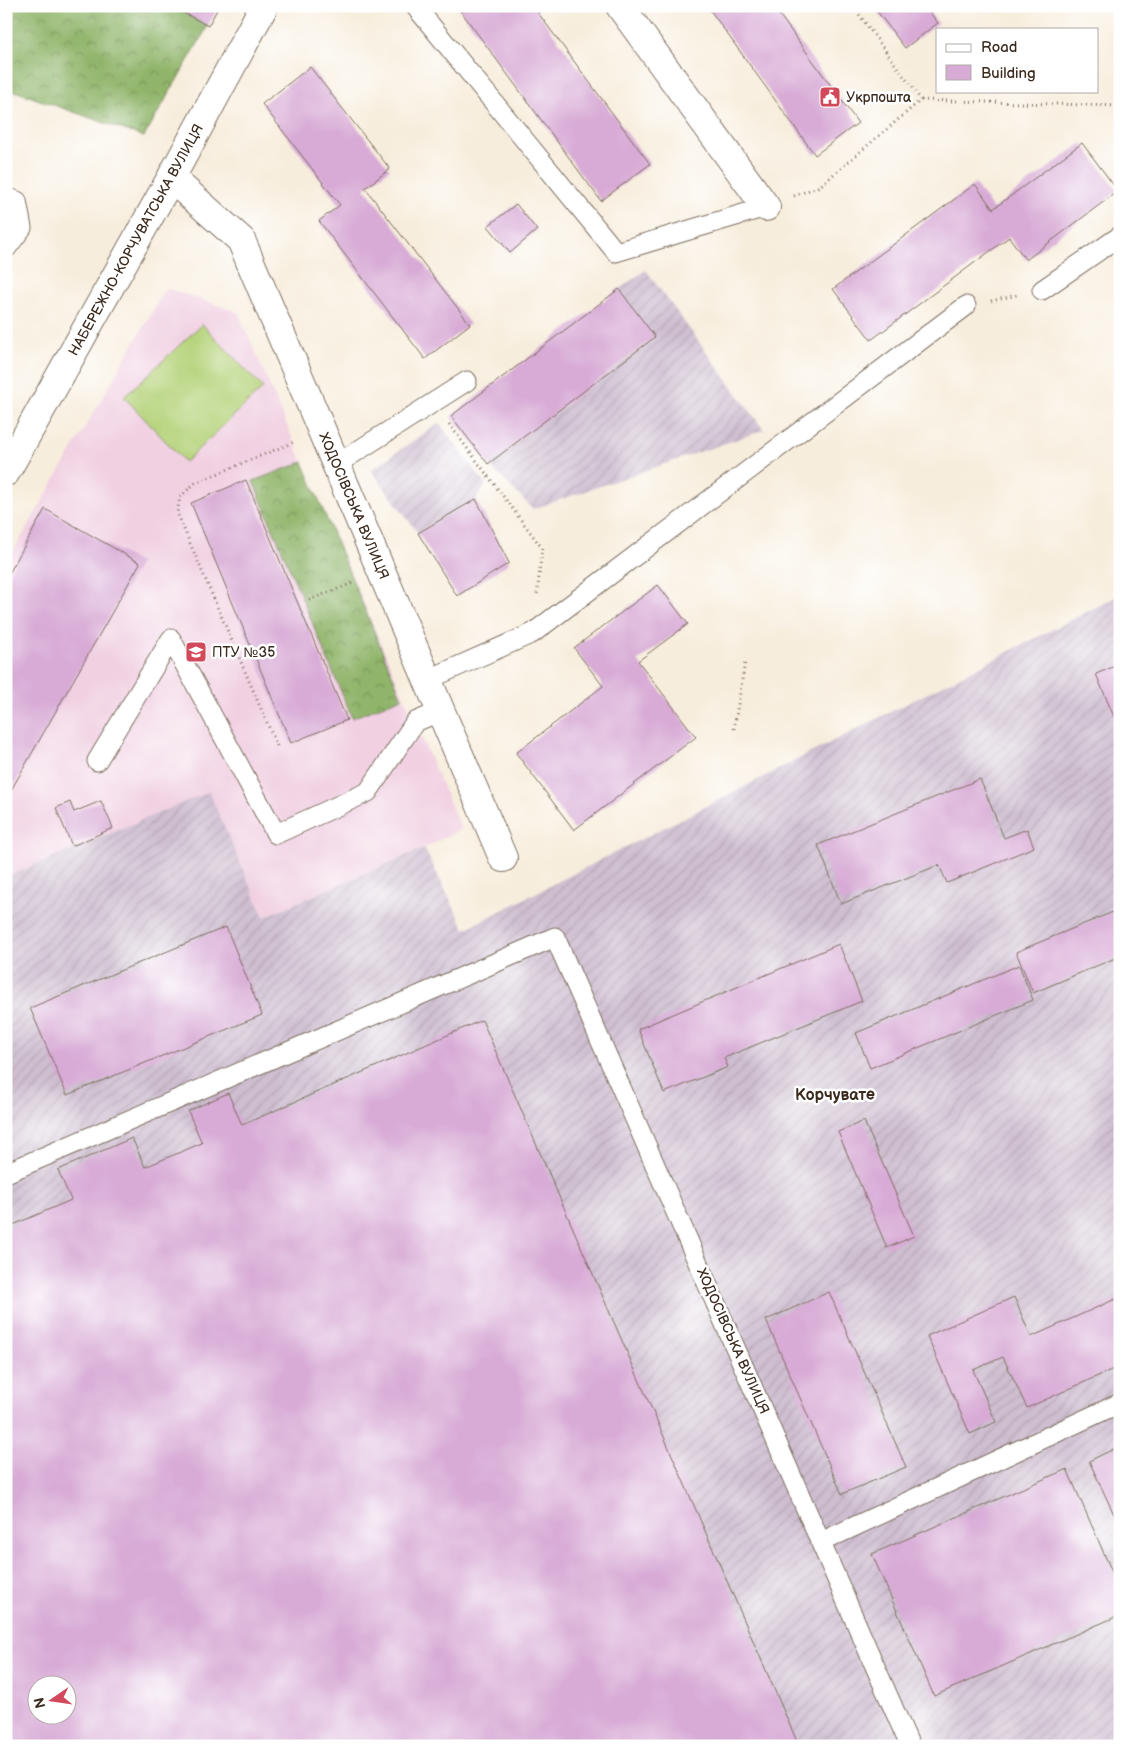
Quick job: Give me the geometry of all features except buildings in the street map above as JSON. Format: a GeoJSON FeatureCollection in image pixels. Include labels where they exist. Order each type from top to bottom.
{"type":"FeatureCollection","features":[{"type":"Feature","properties":{"kind":"street","name":"НАБЕРЕЖНО-КОРЧУВАТСЬКА ВУЛИЦЯ"},"geometry":{"type":"LineString","coordinates":[[6,472],[171,178],[264,6]]}},
{"type":"Feature","properties":{"kind":"street"},"geometry":{"type":"LineString","coordinates":[[620,6],[766,207]]}},
{"type":"Feature","properties":{"kind":"street","name":"ХОДОСІВСЬКА ВУЛИЦЯ"},"geometry":{"type":"LineString","coordinates":[[171,178],[241,240],[503,858]]}},
{"type":"Feature","properties":{"kind":"lane"},"geometry":{"type":"LineString","coordinates":[[415,6],[616,252],[766,207]]}},
{"type":"Feature","properties":{"kind":"lane"},"geometry":{"type":"LineString","coordinates":[[6,197],[17,201],[22,228],[6,249]]}},
{"type":"Feature","properties":{"kind":"lane"},"geometry":{"type":"LineString","coordinates":[[1042,290],[1120,236]]}},
{"type":"Feature","properties":{"kind":"lane"},"geometry":{"type":"LineString","coordinates":[[427,680],[533,633],[966,306]]}},
{"type":"Feature","properties":{"kind":"lane"},"geometry":{"type":"LineString","coordinates":[[336,464],[467,381]]}},
{"type":"Feature","properties":{"kind":"lane"},"geometry":{"type":"LineString","coordinates":[[97,761],[171,639],[276,834],[368,792],[415,722],[441,711]]}},
{"type":"Feature","properties":{"kind":"lane","name":"ХОДОСІВСЬКА ВУЛИЦЯ"},"geometry":{"type":"LineString","coordinates":[[6,1173],[555,937],[910,1746]]}},
{"type":"Feature","properties":{"kind":"lane"},"geometry":{"type":"LineString","coordinates":[[821,1542],[1120,1403]]}},
{"type":"Feature","properties":{"kind":"path"},"geometry":{"type":"LineString","coordinates":[[853,6],[921,100]]}},
{"type":"Feature","properties":{"kind":"path"},"geometry":{"type":"LineString","coordinates":[[766,207],[820,186],[921,100],[1120,106]]}},
{"type":"Feature","properties":{"kind":"path"},"geometry":{"type":"LineString","coordinates":[[966,306],[1042,290]]}},
{"type":"Feature","properties":{"kind":"path"},"geometry":{"type":"LineString","coordinates":[[433,404],[542,548],[533,633]]}},
{"type":"Feature","properties":{"kind":"path"},"geometry":{"type":"LineString","coordinates":[[277,746],[177,513],[180,497],[195,483],[322,430]]}},
{"type":"Feature","properties":{"kind":"path"},"geometry":{"type":"LineString","coordinates":[[309,600],[382,573]]}},
{"type":"Feature","properties":{"kind":"path"},"geometry":{"type":"LineString","coordinates":[[734,729],[745,662]]}},
{"type":"Feature","properties":{"kind":"shaded area"},"geometry":{"type":"Polygon","coordinates":[[[646,270],[764,430],[533,509],[488,464],[655,338],[619,289],[646,270]]]}},
{"type":"Feature","properties":{"kind":"shaded area","name":"ПТУ №35"},"geometry":{"type":"Polygon","coordinates":[[[166,288],[238,312],[461,829],[424,848],[264,917],[6,877],[6,564],[166,288]]]}},
{"type":"Feature","properties":{"kind":"shaded area"},"geometry":{"type":"Polygon","coordinates":[[[439,423],[486,485],[476,499],[418,533],[371,470],[439,423]]]}},
{"type":"Feature","properties":{"kind":"shaded area"},"geometry":{"type":"Polygon","coordinates":[[[1120,595],[1120,1746],[6,1746],[6,877],[209,792],[264,917],[424,848],[465,929],[1120,595]]]}},
{"type":"Feature","properties":{"kind":"green space"},"geometry":{"type":"Polygon","coordinates":[[[6,6],[176,6],[175,8],[208,26],[144,137],[6,88],[6,6]]]}},
{"type":"Feature","properties":{"kind":"green space"},"geometry":{"type":"Polygon","coordinates":[[[202,324],[263,388],[185,462],[124,397],[202,324]]]}},
{"type":"Feature","properties":{"kind":"green space"},"geometry":{"type":"Polygon","coordinates":[[[303,462],[402,698],[352,718],[253,481],[303,462]]]}},
{"type":"Feature","properties":{"kind":"place","name":"Укрпошта"},"geometry":{"type":"Point","coordinates":[830,97]}},
{"type":"Feature","properties":{"kind":"place","name":"ПТУ №35"},"geometry":{"type":"Point","coordinates":[196,652]}},
{"type":"Feature","properties":{"kind":"district","name":"Корчувате"},"geometry":{"type":"Point","coordinates":[835,1095]}}]}
